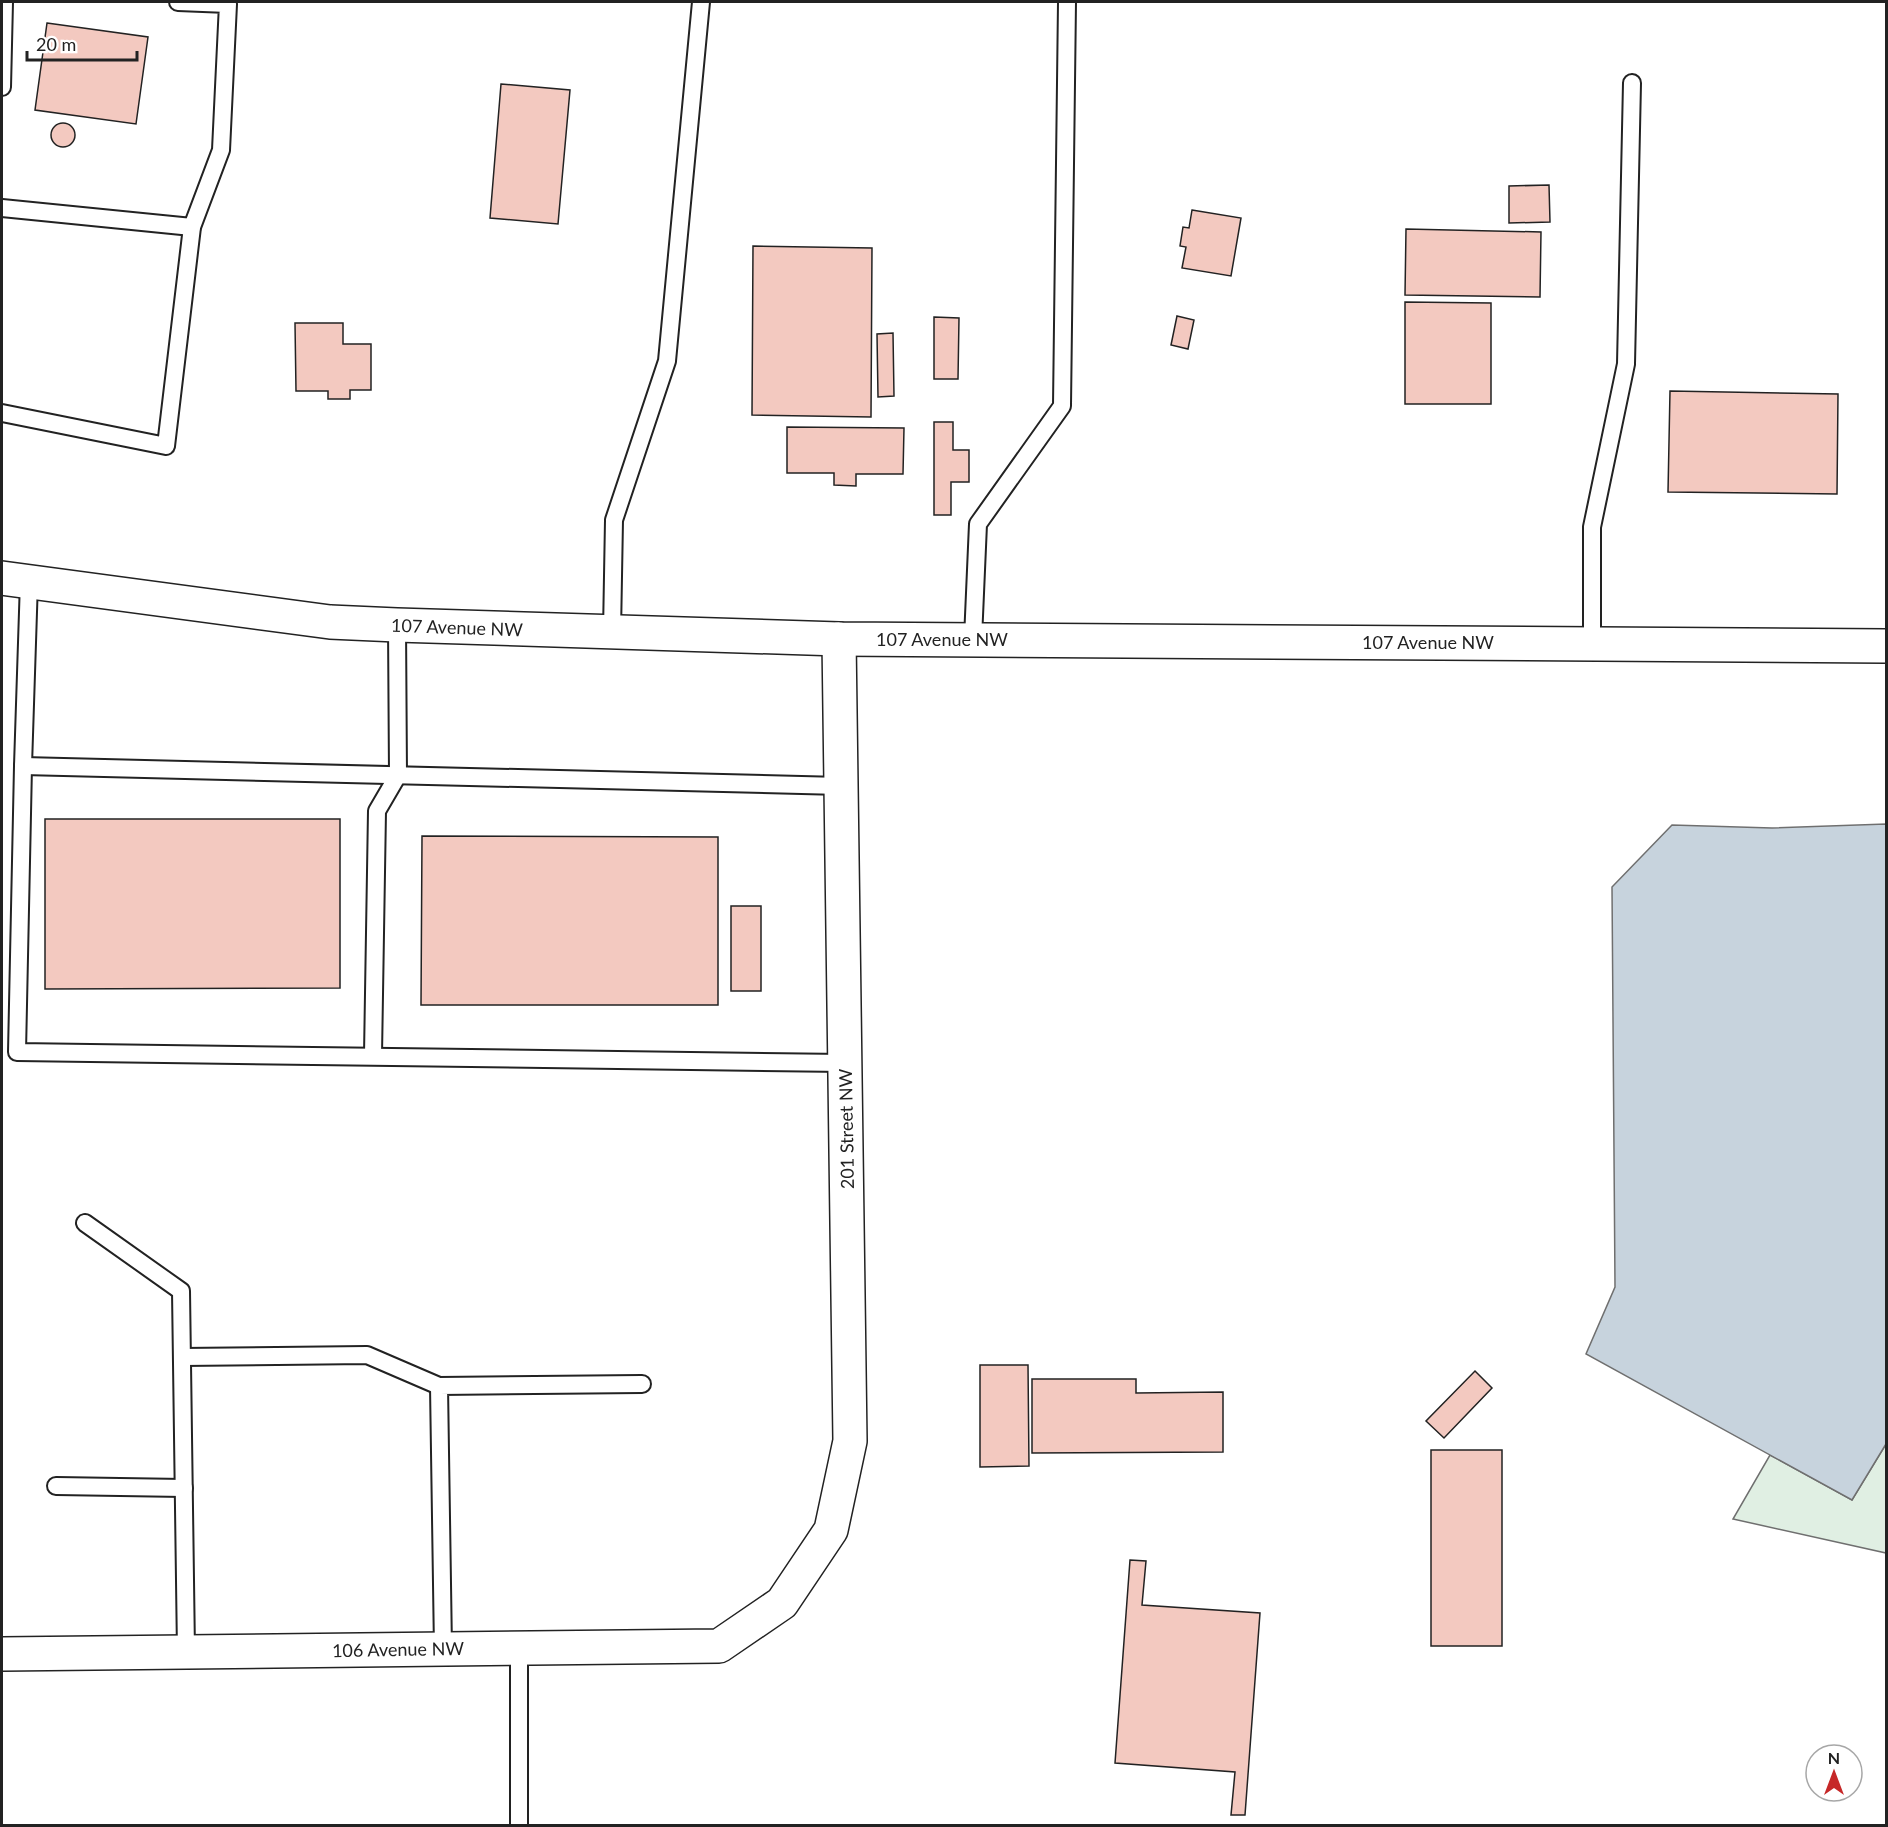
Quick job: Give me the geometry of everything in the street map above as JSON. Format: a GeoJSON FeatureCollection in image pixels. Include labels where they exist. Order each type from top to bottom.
{"type":"FeatureCollection","features":[{"type":"Feature","properties":{"kind":"street","name":"107 Avenue NW"},"geometry":{"type":"LineString","coordinates":[[15,580],[330,622],[397,625],[839,639],[1887,646]]}},
{"type":"Feature","properties":{"kind":"street","name":"201 Street NW"},"geometry":{"type":"LineString","coordinates":[[782,1603],[831,1530],[850,1441],[839,639]]}},
{"type":"Feature","properties":{"kind":"street","name":"106 Avenue NW"},"geometry":{"type":"LineString","coordinates":[[2,1654],[719,1646],[782,1603]]}},
{"type":"Feature","properties":{"kind":"lane"},"geometry":{"type":"LineString","coordinates":[[2,87],[3,2]]}},
{"type":"Feature","properties":{"kind":"lane"},"geometry":{"type":"LineString","coordinates":[[2,413],[166,446],[192,227],[221,150],[228,4],[178,2]]}},
{"type":"Feature","properties":{"kind":"lane"},"geometry":{"type":"LineString","coordinates":[[612,632],[614,520],[667,361],[702,2]]}},
{"type":"Feature","properties":{"kind":"lane"},"geometry":{"type":"LineString","coordinates":[[973,639],[978,524],[1062,406],[1067,2]]}},
{"type":"Feature","properties":{"kind":"lane"},"geometry":{"type":"LineString","coordinates":[[1592,643],[1592,527],[1626,364],[1632,83]]}},
{"type":"Feature","properties":{"kind":"lane"},"geometry":{"type":"LineString","coordinates":[[2,208],[192,227]]}},
{"type":"Feature","properties":{"kind":"lane"},"geometry":{"type":"LineString","coordinates":[[15,580],[23,766],[17,1052],[845,1063]]}},
{"type":"Feature","properties":{"kind":"lane"},"geometry":{"type":"LineString","coordinates":[[373,1055],[377,811],[398,775],[397,625]]}},
{"type":"Feature","properties":{"kind":"lane"},"geometry":{"type":"LineString","coordinates":[[23,766],[841,786]]}},
{"type":"Feature","properties":{"kind":"lane"},"geometry":{"type":"LineString","coordinates":[[85,1223],[181,1291],[186,1652]]}},
{"type":"Feature","properties":{"kind":"lane"},"geometry":{"type":"LineString","coordinates":[[182,1357],[367,1355],[439,1386],[642,1384]]}},
{"type":"Feature","properties":{"kind":"lane"},"geometry":{"type":"LineString","coordinates":[[439,1386],[443,1649]]}},
{"type":"Feature","properties":{"kind":"lane"},"geometry":{"type":"LineString","coordinates":[[56,1486],[184,1488]]}},
{"type":"Feature","properties":{"kind":"lane"},"geometry":{"type":"LineString","coordinates":[[519,1648],[519,1826]]}},
{"type":"Feature","properties":{"kind":"green space"},"geometry":{"type":"Polygon","coordinates":[[[1886,1444],[1886,1553],[1733,1519],[1770,1455],[1852,1500],[1886,1444]]]}},
{"type":"Feature","properties":{"kind":"shaded area"},"geometry":{"type":"Polygon","coordinates":[[[1886,824],[1886,1444],[1852,1500],[1586,1354],[1615,1287],[1612,887],[1672,825],[1772,828],[1886,824]]]}},
{"type":"Feature","properties":{"kind":"building"},"geometry":{"type":"Polygon","coordinates":[[[47,23],[148,37],[136,124],[35,110],[47,23]]]}},
{"type":"Feature","properties":{"kind":"building"},"geometry":{"type":"Polygon","coordinates":[[[501,84],[570,90],[558,224],[490,218],[501,84]]]}},
{"type":"Feature","properties":{"kind":"building"},"geometry":{"type":"Polygon","coordinates":[[[63,123],[72,126],[75,135],[72,144],[63,147],[54,144],[51,135],[54,126],[63,123]]]}},
{"type":"Feature","properties":{"kind":"building"},"geometry":{"type":"Polygon","coordinates":[[[1549,185],[1550,222],[1509,223],[1509,186],[1549,185]]]}},
{"type":"Feature","properties":{"kind":"building"},"geometry":{"type":"Polygon","coordinates":[[[1192,210],[1241,218],[1231,276],[1182,268],[1186,247],[1180,246],[1183,227],[1189,228],[1192,210]]]}},
{"type":"Feature","properties":{"kind":"building"},"geometry":{"type":"Polygon","coordinates":[[[1406,229],[1541,232],[1540,297],[1405,295],[1406,229]]]}},
{"type":"Feature","properties":{"kind":"building"},"geometry":{"type":"Polygon","coordinates":[[[753,246],[872,248],[871,417],[752,415],[753,246]]]}},
{"type":"Feature","properties":{"kind":"building"},"geometry":{"type":"Polygon","coordinates":[[[1405,302],[1491,303],[1491,404],[1405,404],[1405,302]]]}},
{"type":"Feature","properties":{"kind":"building"},"geometry":{"type":"Polygon","coordinates":[[[1177,316],[1194,320],[1188,349],[1171,345],[1177,316]]]}},
{"type":"Feature","properties":{"kind":"building"},"geometry":{"type":"Polygon","coordinates":[[[934,317],[959,318],[958,379],[934,379],[934,317]]]}},
{"type":"Feature","properties":{"kind":"building"},"geometry":{"type":"Polygon","coordinates":[[[295,323],[343,323],[343,344],[371,344],[371,390],[350,390],[350,399],[328,399],[328,391],[296,391],[295,323]]]}},
{"type":"Feature","properties":{"kind":"building"},"geometry":{"type":"Polygon","coordinates":[[[893,333],[894,396],[878,397],[877,334],[893,333]]]}},
{"type":"Feature","properties":{"kind":"building"},"geometry":{"type":"Polygon","coordinates":[[[1670,391],[1838,394],[1837,494],[1668,492],[1670,391]]]}},
{"type":"Feature","properties":{"kind":"building"},"geometry":{"type":"Polygon","coordinates":[[[934,422],[953,422],[953,450],[969,450],[969,482],[951,482],[951,515],[934,515],[934,422]]]}},
{"type":"Feature","properties":{"kind":"building"},"geometry":{"type":"Polygon","coordinates":[[[787,427],[904,428],[903,474],[856,474],[856,486],[834,485],[834,473],[787,473],[787,427]]]}},
{"type":"Feature","properties":{"kind":"building"},"geometry":{"type":"Polygon","coordinates":[[[45,819],[340,819],[340,988],[45,989],[45,819]]]}},
{"type":"Feature","properties":{"kind":"building"},"geometry":{"type":"Polygon","coordinates":[[[422,836],[718,837],[718,1005],[421,1005],[422,836]]]}},
{"type":"Feature","properties":{"kind":"building"},"geometry":{"type":"Polygon","coordinates":[[[731,906],[761,906],[761,991],[731,991],[731,906]]]}},
{"type":"Feature","properties":{"kind":"building"},"geometry":{"type":"Polygon","coordinates":[[[980,1365],[1028,1365],[1029,1466],[980,1467],[980,1365]]]}},
{"type":"Feature","properties":{"kind":"building"},"geometry":{"type":"Polygon","coordinates":[[[1475,1371],[1492,1388],[1444,1438],[1426,1421],[1475,1371]]]}},
{"type":"Feature","properties":{"kind":"building"},"geometry":{"type":"Polygon","coordinates":[[[1032,1379],[1136,1379],[1136,1393],[1223,1392],[1223,1452],[1032,1453],[1032,1379]]]}},
{"type":"Feature","properties":{"kind":"building"},"geometry":{"type":"Polygon","coordinates":[[[1431,1450],[1502,1450],[1502,1646],[1431,1646],[1431,1450]]]}},
{"type":"Feature","properties":{"kind":"building"},"geometry":{"type":"Polygon","coordinates":[[[1130,1560],[1146,1561],[1142,1605],[1260,1613],[1245,1815],[1231,1815],[1235,1772],[1115,1763],[1130,1560]]]}}]}
